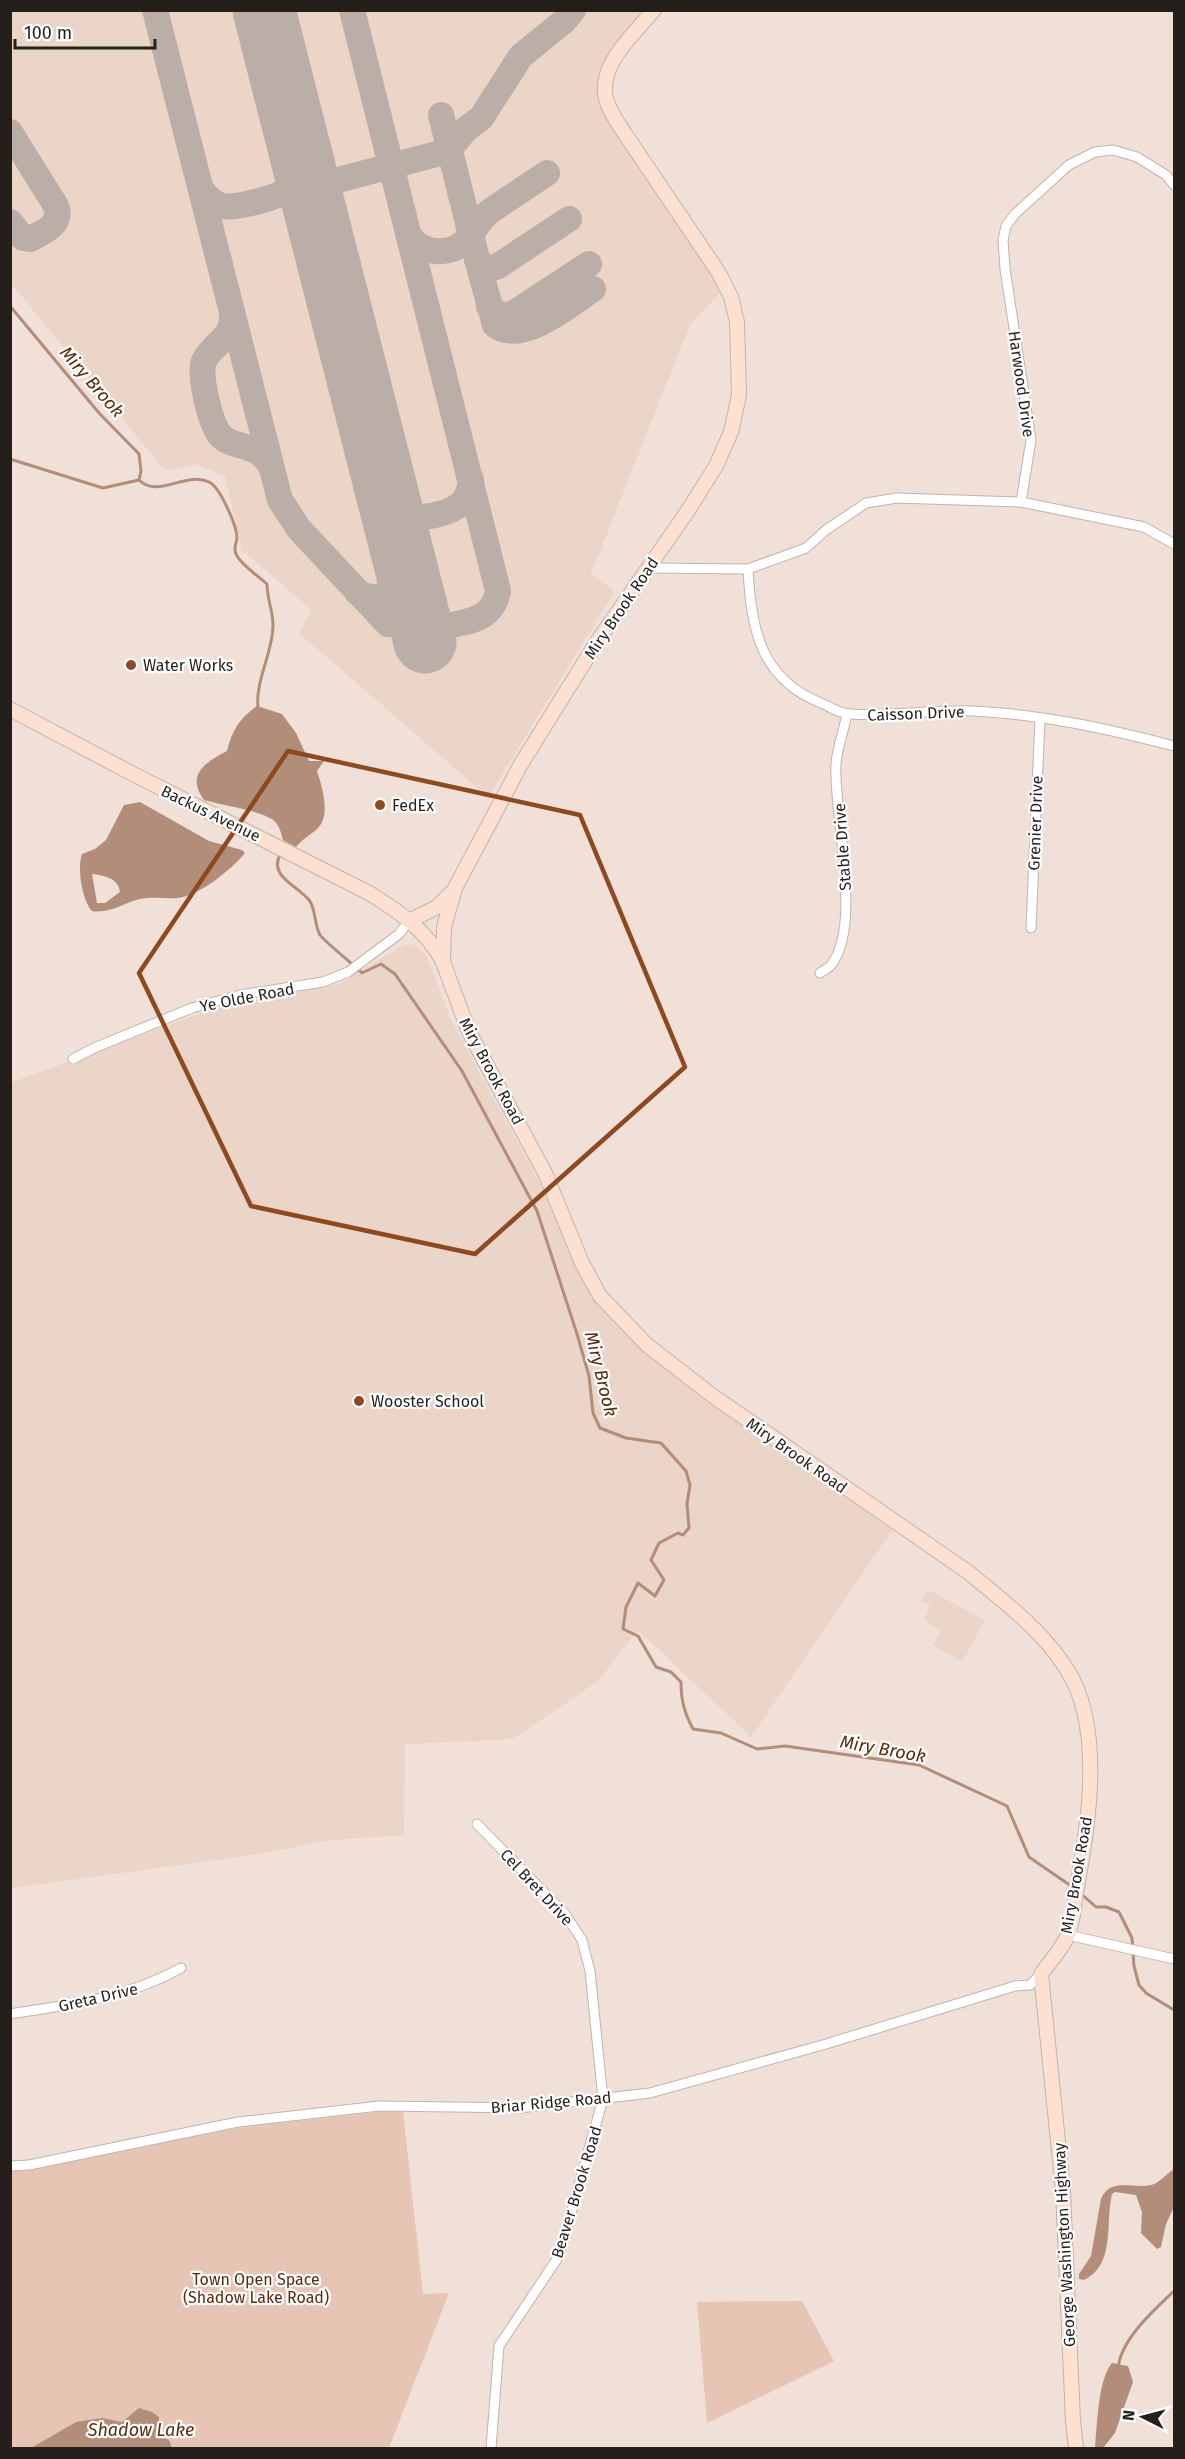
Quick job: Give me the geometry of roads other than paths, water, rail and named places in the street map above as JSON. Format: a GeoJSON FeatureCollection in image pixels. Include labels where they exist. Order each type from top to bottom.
{"type":"FeatureCollection","features":[{"type":"Feature","properties":{"kind":"main road","name":"Miry Brook Road"},"geometry":{"type":"LineString","coordinates":[[654,10],[614,58],[606,74],[604,93],[609,108],[623,131],[719,273],[731,297],[737,322],[739,395],[731,432],[716,466],[689,509],[543,727],[455,888],[444,927],[442,962],[469,1032],[545,1173],[582,1263],[600,1296],[618,1317],[647,1345],[713,1396],[968,1572],[1012,1609],[1041,1638],[1066,1668],[1083,1701],[1090,1740],[1087,1828],[1068,1935],[1041,1974]]}},
{"type":"Feature","properties":{"kind":"main road","name":"Backus Avenue"},"geometry":{"type":"LineString","coordinates":[[10,710],[369,893],[409,921],[434,946],[442,962]]}},
{"type":"Feature","properties":{"kind":"main road"},"geometry":{"type":"LineString","coordinates":[[409,921],[437,908],[455,888]]}},
{"type":"Feature","properties":{"kind":"main road","name":"George Washington Highway"},"geometry":{"type":"LineString","coordinates":[[1041,1974],[1063,2191],[1076,2448]]}},
{"type":"Feature","properties":{"kind":"street","name":"Harwood Drive"},"geometry":{"type":"LineString","coordinates":[[1021,502],[1031,440],[1005,269],[1003,240],[1006,226],[1021,208],[1069,165],[1095,152],[1113,150],[1137,157],[1166,175],[1174,185]]}},
{"type":"Feature","properties":{"kind":"street"},"geometry":{"type":"LineString","coordinates":[[648,568],[748,570],[806,548],[826,530],[866,503],[897,498],[1021,502],[1144,527],[1174,544]]}},
{"type":"Feature","properties":{"kind":"street","name":"Caisson Drive"},"geometry":{"type":"LineString","coordinates":[[748,570],[750,612],[759,640],[774,672],[789,686],[806,696],[847,714],[972,711],[1040,718],[1123,733],[1174,746]]}},
{"type":"Feature","properties":{"kind":"street","name":"Stable Drive"},"geometry":{"type":"LineString","coordinates":[[820,973],[831,965],[838,950],[844,925],[846,886],[836,763],[847,714]]}},
{"type":"Feature","properties":{"kind":"street","name":"Grenier Drive"},"geometry":{"type":"LineString","coordinates":[[1031,927],[1040,718]]}},
{"type":"Feature","properties":{"kind":"street","name":"Ye Olde Road"},"geometry":{"type":"LineString","coordinates":[[74,1059],[94,1048],[192,1008],[240,995],[323,982],[361,963],[399,934],[409,921]]}},
{"type":"Feature","properties":{"kind":"street","name":"Cel Bret Drive"},"geometry":{"type":"LineString","coordinates":[[477,1824],[565,1914],[582,1940],[590,1971],[603,2099]]}},
{"type":"Feature","properties":{"kind":"street"},"geometry":{"type":"LineString","coordinates":[[1068,1935],[1174,1959]]}},
{"type":"Feature","properties":{"kind":"street","name":"Greta Drive"},"geometry":{"type":"LineString","coordinates":[[10,2014],[109,1998],[143,1987],[181,1968]]}},
{"type":"Feature","properties":{"kind":"street","name":"Briar Ridge Road"},"geometry":{"type":"LineString","coordinates":[[10,2166],[41,2163],[238,2122],[379,2106],[519,2108],[650,2093],[826,2044],[1015,1986],[1030,1985],[1041,1974]]}},
{"type":"Feature","properties":{"kind":"street","name":"Beaver Brook Road"},"geometry":{"type":"LineString","coordinates":[[491,2448],[499,2346],[559,2256],[603,2099]]}},
{"type":"Feature","properties":{"kind":"water"},"geometry":{"type":"Polygon","coordinates":[[[257,706],[282,714],[296,733],[309,761],[324,761],[317,771],[325,808],[322,822],[296,847],[283,840],[278,826],[272,819],[248,810],[204,800],[199,791],[197,777],[200,771],[211,760],[227,751],[238,725],[257,706]]]}},
{"type":"Feature","properties":{"kind":"water"},"geometry":{"type":"Polygon","coordinates":[[[140,802],[209,841],[242,850],[245,853],[232,867],[195,893],[172,898],[145,898],[111,910],[92,911],[88,906],[81,884],[82,854],[95,849],[106,840],[124,805],[140,802]],[[92,874],[97,903],[105,903],[120,892],[117,884],[110,878],[92,874]]]}},
{"type":"Feature","properties":{"kind":"water"},"geometry":{"type":"Polygon","coordinates":[[[1174,2169],[1174,2207],[1166,2224],[1161,2247],[1157,2249],[1141,2233],[1142,2212],[1136,2195],[1115,2192],[1112,2194],[1107,2242],[1101,2264],[1084,2280],[1079,2279],[1079,2274],[1091,2256],[1101,2199],[1105,2192],[1116,2186],[1154,2184],[1174,2169]]]}},
{"type":"Feature","properties":{"kind":"water"},"geometry":{"type":"Polygon","coordinates":[[[1112,2363],[1128,2366],[1133,2382],[1115,2433],[1103,2448],[1095,2448],[1101,2391],[1107,2370],[1112,2363]]]}},
{"type":"Feature","properties":{"kind":"water","name":"Shadow Lake"},"geometry":{"type":"Polygon","coordinates":[[[139,2408],[159,2417],[162,2437],[169,2440],[172,2448],[31,2448],[76,2422],[102,2418],[122,2422],[139,2408]]]}},
{"type":"Feature","properties":{"kind":"waterway","name":"Miry Brook"},"geometry":{"type":"LineString","coordinates":[[10,306],[99,413],[139,454],[141,471],[139,480],[155,487],[191,480],[209,482],[223,499],[236,532],[237,556],[267,584],[273,625],[259,687],[258,708]]}},
{"type":"Feature","properties":{"kind":"waterway","name":"Miry Brook"},"geometry":{"type":"LineString","coordinates":[[10,459],[103,488],[139,480]]}},
{"type":"Feature","properties":{"kind":"waterway","name":"Miry Brook"},"geometry":{"type":"LineString","coordinates":[[281,853],[278,868],[285,879],[311,903],[320,935],[362,973],[381,964],[395,974],[462,1071],[537,1211],[577,1334],[589,1376],[593,1413],[600,1428],[626,1438],[661,1443],[686,1471],[690,1485],[687,1504],[689,1528],[683,1535],[678,1533],[659,1543],[651,1560],[664,1580],[655,1596],[638,1583],[626,1607],[623,1629],[638,1636],[656,1667],[671,1672],[681,1682],[684,1706],[693,1729],[721,1733],[757,1749],[785,1746],[919,1765],[1007,1806],[1029,1857],[1074,1888]]}},
{"type":"Feature","properties":{"kind":"waterway","name":"Miry Brook"},"geometry":{"type":"LineString","coordinates":[[1079,1892],[1096,1907],[1106,1907],[1119,1912],[1132,1938],[1134,1966],[1139,1985],[1146,1993],[1174,2010]]}},
{"type":"Feature","properties":{"kind":"waterway","name":"Miry Brook"},"geometry":{"type":"LineString","coordinates":[[1118,2368],[1120,2357],[1132,2336],[1148,2316],[1174,2291]]}},
{"type":"Feature","properties":{"kind":"place","name":"Water Works"},"geometry":{"type":"Point","coordinates":[131,665]}},
{"type":"Feature","properties":{"kind":"place","name":"FedEx"},"geometry":{"type":"Point","coordinates":[380,805]}},
{"type":"Feature","properties":{"kind":"place","name":"Wooster School"},"geometry":{"type":"Point","coordinates":[359,1401]}},
{"type":"Feature","properties":{"kind":"park label","name":"Town Open Space (Shadow Lake Road)"},"geometry":{"type":"Point","coordinates":[256,2288]}}]}
